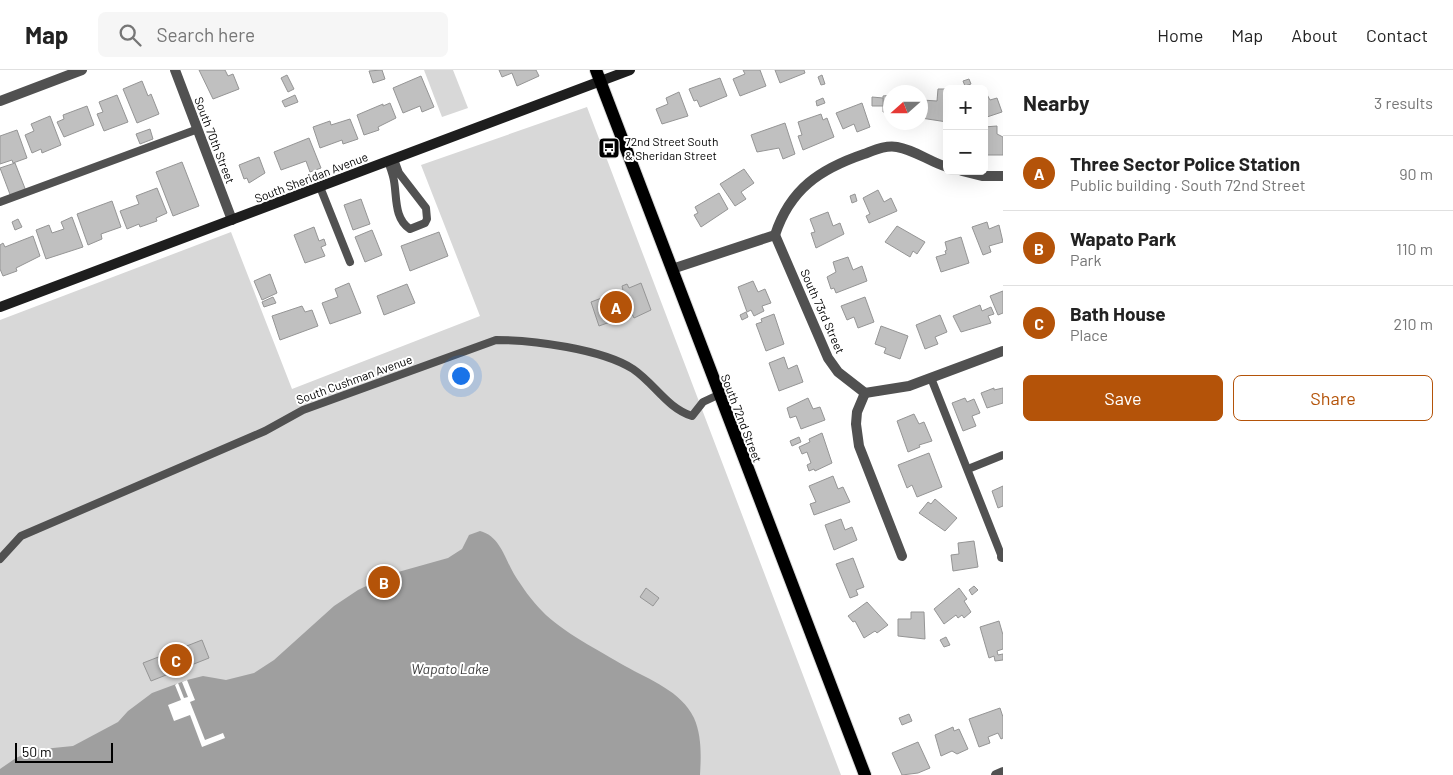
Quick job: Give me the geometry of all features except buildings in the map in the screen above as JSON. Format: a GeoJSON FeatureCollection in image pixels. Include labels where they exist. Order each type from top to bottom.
{"type":"FeatureCollection","features":[{"type":"Feature","properties":{"kind":"main road","name":"South 72nd Street"},"geometry":{"type":"LineString","coordinates":[[598,76],[718,395],[865,775]]}},
{"type":"Feature","properties":{"kind":"street"},"geometry":{"type":"LineString","coordinates":[[0,101],[82,70]]}},
{"type":"Feature","properties":{"kind":"street","name":"South 70th Street"},"geometry":{"type":"LineString","coordinates":[[175,70],[232,220]]}},
{"type":"Feature","properties":{"kind":"street","name":"South Sheridan Avenue"},"geometry":{"type":"LineString","coordinates":[[0,307],[391,160],[598,76],[630,70]]}},
{"type":"Feature","properties":{"kind":"street"},"geometry":{"type":"LineString","coordinates":[[672,269],[775,235],[781,216],[804,186],[830,167],[854,157],[879,149],[897,147],[943,165]]}},
{"type":"Feature","properties":{"kind":"street"},"geometry":{"type":"LineString","coordinates":[[978,175],[1003,176]]}},
{"type":"Feature","properties":{"kind":"street","name":"South 73rd Street"},"geometry":{"type":"LineString","coordinates":[[775,235],[828,358],[838,372],[865,392]]}},
{"type":"Feature","properties":{"kind":"street"},"geometry":{"type":"LineString","coordinates":[[902,556],[859,446],[856,424],[857,412],[865,392],[909,386],[1003,351]]}},
{"type":"Feature","properties":{"kind":"street"},"geometry":{"type":"LineString","coordinates":[[996,775],[1003,772]]}},
{"type":"Feature","properties":{"kind":"lane"},"geometry":{"type":"LineString","coordinates":[[0,202],[198,129]]}},
{"type":"Feature","properties":{"kind":"lane"},"geometry":{"type":"LineString","coordinates":[[391,160],[426,208],[427,219],[418,227],[410,229],[402,220],[396,204],[395,181],[391,160]]}},
{"type":"Feature","properties":{"kind":"lane"},"geometry":{"type":"LineString","coordinates":[[320,187],[350,262]]}},
{"type":"Feature","properties":{"kind":"lane","name":"South Cushman Avenue"},"geometry":{"type":"LineString","coordinates":[[0,559],[6,555],[15,541],[21,536],[265,431],[303,410],[496,340],[584,350],[606,356],[634,370],[677,409],[692,416],[703,402],[718,395]]}},
{"type":"Feature","properties":{"kind":"lane"},"geometry":{"type":"LineString","coordinates":[[931,378],[1002,557]]}},
{"type":"Feature","properties":{"kind":"lane"},"geometry":{"type":"LineString","coordinates":[[968,469],[1003,455]]}},
{"type":"Feature","properties":{"kind":"shaded area"},"geometry":{"type":"Polygon","coordinates":[[[424,70],[453,70],[468,108],[442,117],[424,70]]]}},
{"type":"Feature","properties":{"kind":"shaded area"},"geometry":{"type":"Polygon","coordinates":[[[587,107],[841,775],[0,775],[0,320],[231,232],[292,389],[480,316],[421,165],[587,107]]]}},
{"type":"Feature","properties":{"kind":"water","name":"Wapato Lake"},"geometry":{"type":"Polygon","coordinates":[[[480,531],[487,534],[497,543],[524,589],[550,619],[582,641],[664,687],[681,700],[697,725],[701,754],[700,775],[0,775],[0,769],[16,758],[33,750],[73,746],[118,722],[128,711],[152,693],[203,676],[226,680],[254,673],[274,660],[334,606],[358,590],[391,574],[448,558],[462,549],[469,535],[480,531]]]}},
{"type":"Feature","properties":{"kind":"pier"},"geometry":{"type":"Polygon","coordinates":[[[187,680],[195,700],[190,702],[205,740],[223,733],[225,738],[202,747],[190,715],[174,721],[168,705],[181,700],[175,685],[178,683],[184,698],[188,697],[182,682],[187,680]]]}},
{"type":"Feature","properties":{"kind":"place","name":"72nd Street South & Sheridan Street"},"geometry":{"type":"Point","coordinates":[609,148]}},
{"type":"Feature","properties":{"kind":"place","name":"Three Sector Police Station"},"geometry":{"type":"Point","coordinates":[616,307]}},
{"type":"Feature","properties":{"kind":"place","name":"Wapato Park"},"geometry":{"type":"Point","coordinates":[384,582]}},
{"type":"Feature","properties":{"kind":"place","name":"Bath House"},"geometry":{"type":"Point","coordinates":[176,660]}}]}
